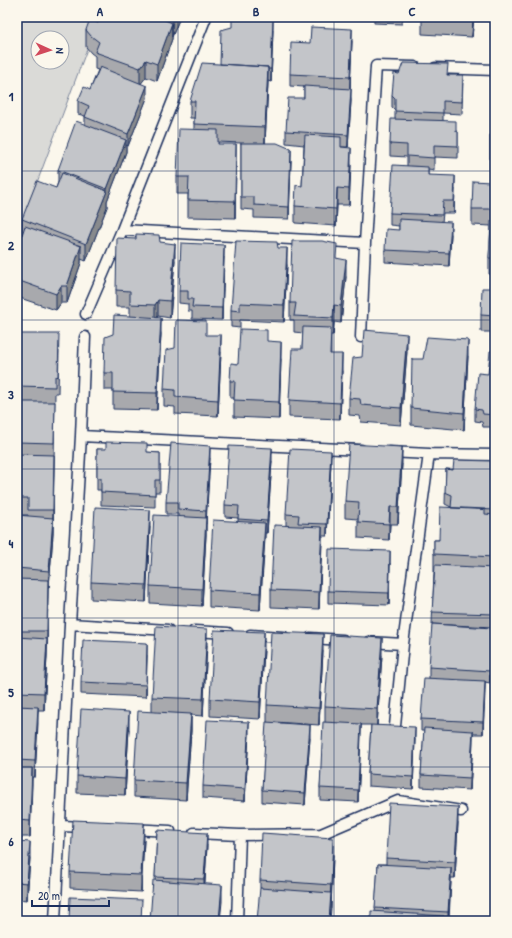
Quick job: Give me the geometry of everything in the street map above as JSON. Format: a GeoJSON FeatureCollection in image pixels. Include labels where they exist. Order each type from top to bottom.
{"type":"FeatureCollection","features":[{"type":"Feature","properties":{"kind":"lane"},"geometry":{"type":"LineString","coordinates":[[86,314],[122,230],[206,17]]}},
{"type":"Feature","properties":{"kind":"lane"},"geometry":{"type":"LineString","coordinates":[[362,337],[365,243],[376,66],[495,70]]}},
{"type":"Feature","properties":{"kind":"lane"},"geometry":{"type":"LineString","coordinates":[[122,230],[365,243]]}},
{"type":"Feature","properties":{"kind":"lane"},"geometry":{"type":"LineString","coordinates":[[55,921],[85,337]]}},
{"type":"Feature","properties":{"kind":"lane"},"geometry":{"type":"LineString","coordinates":[[81,436],[429,454],[495,455]]}},
{"type":"Feature","properties":{"kind":"lane"},"geometry":{"type":"LineString","coordinates":[[395,726],[403,644],[429,454]]}},
{"type":"Feature","properties":{"kind":"lane"},"geometry":{"type":"LineString","coordinates":[[70,624],[403,644]]}},
{"type":"Feature","properties":{"kind":"lane"},"geometry":{"type":"LineString","coordinates":[[123,829],[240,835],[321,834],[398,801],[461,810]]}},
{"type":"Feature","properties":{"kind":"lane"},"geometry":{"type":"LineString","coordinates":[[61,826],[92,827]]}},
{"type":"Feature","properties":{"kind":"lane"},"geometry":{"type":"LineString","coordinates":[[237,921],[240,835]]}},
{"type":"Feature","properties":{"kind":"shaded area"},"geometry":{"type":"Polygon","coordinates":[[[17,17],[99,17],[17,236],[17,17]]]}},
{"type":"Feature","properties":{"kind":"building"},"geometry":{"type":"Polygon","coordinates":[[[100,17],[117,17],[122,19],[123,17],[158,17],[172,23],[157,64],[146,60],[140,68],[95,52],[99,42],[86,30],[90,19],[98,23],[100,17]]]}},
{"type":"Feature","properties":{"kind":"building"},"geometry":{"type":"Polygon","coordinates":[[[164,17],[174,17],[172,20],[164,17]]]}},
{"type":"Feature","properties":{"kind":"building"},"geometry":{"type":"Polygon","coordinates":[[[232,17],[273,18],[271,69],[268,69],[268,67],[220,64],[221,30],[232,27],[232,17]]]}},
{"type":"Feature","properties":{"kind":"building"},"geometry":{"type":"Polygon","coordinates":[[[422,17],[473,17],[472,20],[422,17]]]}},
{"type":"Feature","properties":{"kind":"building"},"geometry":{"type":"Polygon","coordinates":[[[311,27],[352,29],[350,77],[290,74],[291,42],[310,43],[311,27]]]}},
{"type":"Feature","properties":{"kind":"building"},"geometry":{"type":"Polygon","coordinates":[[[202,63],[268,67],[265,127],[194,124],[195,101],[190,101],[202,63]]]}},
{"type":"Feature","properties":{"kind":"building"},"geometry":{"type":"Polygon","coordinates":[[[403,63],[448,64],[447,75],[463,75],[462,102],[443,101],[443,113],[395,111],[395,98],[392,95],[394,73],[399,74],[403,63]]]}},
{"type":"Feature","properties":{"kind":"building"},"geometry":{"type":"Polygon","coordinates":[[[100,67],[147,86],[128,134],[85,117],[89,106],[78,101],[84,87],[90,90],[100,67]]]}},
{"type":"Feature","properties":{"kind":"building"},"geometry":{"type":"Polygon","coordinates":[[[304,86],[351,89],[348,135],[286,131],[288,98],[304,98],[304,86]]]}},
{"type":"Feature","properties":{"kind":"building"},"geometry":{"type":"Polygon","coordinates":[[[391,119],[456,121],[458,146],[434,145],[434,158],[407,156],[407,145],[390,144],[391,119]]]}},
{"type":"Feature","properties":{"kind":"building"},"geometry":{"type":"Polygon","coordinates":[[[76,121],[126,140],[107,189],[58,170],[76,121]]]}},
{"type":"Feature","properties":{"kind":"building"},"geometry":{"type":"Polygon","coordinates":[[[179,129],[218,130],[218,144],[236,144],[235,201],[188,200],[189,177],[177,177],[179,129]]]}},
{"type":"Feature","properties":{"kind":"building"},"geometry":{"type":"Polygon","coordinates":[[[495,131],[495,209],[472,209],[473,181],[490,182],[490,135],[495,131]]]}},
{"type":"Feature","properties":{"kind":"building"},"geometry":{"type":"Polygon","coordinates":[[[305,135],[341,137],[341,147],[351,148],[349,189],[337,188],[336,209],[295,206],[296,185],[302,186],[305,135]]]}},
{"type":"Feature","properties":{"kind":"building"},"geometry":{"type":"Polygon","coordinates":[[[241,143],[277,143],[291,149],[289,207],[254,205],[254,197],[241,197],[241,143]]]}},
{"type":"Feature","properties":{"kind":"building"},"geometry":{"type":"Polygon","coordinates":[[[393,165],[428,167],[428,175],[455,176],[454,201],[443,201],[442,215],[390,213],[393,165]]]}},
{"type":"Feature","properties":{"kind":"building"},"geometry":{"type":"Polygon","coordinates":[[[62,173],[107,191],[86,244],[22,219],[37,181],[56,188],[62,173]]]}},
{"type":"Feature","properties":{"kind":"building"},"geometry":{"type":"Polygon","coordinates":[[[399,219],[451,222],[449,253],[385,250],[386,229],[399,230],[399,219]]]}},
{"type":"Feature","properties":{"kind":"building"},"geometry":{"type":"Polygon","coordinates":[[[491,221],[495,221],[495,258],[489,258],[491,221]]]}},
{"type":"Feature","properties":{"kind":"building"},"geometry":{"type":"Polygon","coordinates":[[[25,226],[81,246],[67,286],[61,286],[56,294],[17,280],[17,240],[20,241],[25,226]]]}},
{"type":"Feature","properties":{"kind":"building"},"geometry":{"type":"Polygon","coordinates":[[[136,234],[159,235],[160,242],[175,244],[170,301],[158,300],[155,305],[130,304],[130,291],[116,290],[117,238],[136,239],[136,234]]]}},
{"type":"Feature","properties":{"kind":"building"},"geometry":{"type":"Polygon","coordinates":[[[236,241],[277,242],[278,248],[287,248],[284,305],[240,303],[240,311],[231,310],[236,241]]]}},
{"type":"Feature","properties":{"kind":"building"},"geometry":{"type":"Polygon","coordinates":[[[292,241],[322,241],[337,244],[336,258],[346,260],[341,306],[334,305],[333,318],[294,316],[296,303],[290,303],[292,241]]]}},
{"type":"Feature","properties":{"kind":"building"},"geometry":{"type":"Polygon","coordinates":[[[181,243],[224,245],[222,308],[192,307],[193,299],[188,299],[188,291],[179,291],[181,243]]]}},
{"type":"Feature","properties":{"kind":"building"},"geometry":{"type":"Polygon","coordinates":[[[482,288],[495,288],[495,316],[481,315],[482,288]]]}},
{"type":"Feature","properties":{"kind":"building"},"geometry":{"type":"Polygon","coordinates":[[[114,315],[161,318],[157,393],[113,392],[113,373],[104,373],[105,337],[113,334],[114,315]]]}},
{"type":"Feature","properties":{"kind":"building"},"geometry":{"type":"Polygon","coordinates":[[[176,320],[206,321],[206,335],[221,335],[218,400],[175,397],[175,390],[164,389],[166,350],[175,348],[176,320]]]}},
{"type":"Feature","properties":{"kind":"building"},"geometry":{"type":"Polygon","coordinates":[[[303,327],[331,328],[330,354],[342,354],[340,403],[289,400],[292,349],[302,349],[303,327]]]}},
{"type":"Feature","properties":{"kind":"building"},"geometry":{"type":"Polygon","coordinates":[[[240,329],[267,330],[267,341],[281,342],[279,402],[234,400],[235,381],[230,381],[231,363],[238,364],[240,329]]]}},
{"type":"Feature","properties":{"kind":"building"},"geometry":{"type":"Polygon","coordinates":[[[364,330],[407,334],[401,408],[361,405],[360,399],[349,398],[353,358],[362,357],[364,330]]]}},
{"type":"Feature","properties":{"kind":"building"},"geometry":{"type":"Polygon","coordinates":[[[17,334],[59,334],[58,377],[55,376],[55,387],[17,386],[17,334]]]}},
{"type":"Feature","properties":{"kind":"building"},"geometry":{"type":"Polygon","coordinates":[[[427,337],[468,340],[464,413],[411,408],[412,359],[423,359],[427,337]]]}},
{"type":"Feature","properties":{"kind":"building"},"geometry":{"type":"Polygon","coordinates":[[[490,351],[495,351],[495,415],[483,414],[482,410],[475,409],[478,373],[488,374],[490,351]]]}},
{"type":"Feature","properties":{"kind":"building"},"geometry":{"type":"Polygon","coordinates":[[[17,402],[55,402],[54,443],[17,442],[17,402]]]}},
{"type":"Feature","properties":{"kind":"building"},"geometry":{"type":"Polygon","coordinates":[[[106,442],[147,443],[147,452],[160,453],[160,480],[155,480],[155,495],[101,492],[101,478],[97,478],[97,449],[106,449],[106,442]]]}},
{"type":"Feature","properties":{"kind":"building"},"geometry":{"type":"Polygon","coordinates":[[[171,443],[210,446],[206,511],[178,509],[178,502],[166,502],[171,443]]]}},
{"type":"Feature","properties":{"kind":"building"},"geometry":{"type":"Polygon","coordinates":[[[349,444],[402,447],[398,507],[390,507],[389,524],[358,522],[359,502],[345,501],[349,444]]]}},
{"type":"Feature","properties":{"kind":"building"},"geometry":{"type":"Polygon","coordinates":[[[229,446],[272,448],[267,521],[238,519],[239,506],[225,505],[229,446]]]}},
{"type":"Feature","properties":{"kind":"building"},"geometry":{"type":"Polygon","coordinates":[[[290,449],[331,451],[327,524],[298,523],[299,515],[286,514],[290,449]]]}},
{"type":"Feature","properties":{"kind":"building"},"geometry":{"type":"Polygon","coordinates":[[[17,454],[54,455],[53,510],[28,510],[28,498],[17,498],[17,454]]]}},
{"type":"Feature","properties":{"kind":"building"},"geometry":{"type":"Polygon","coordinates":[[[454,460],[494,461],[495,510],[451,508],[452,495],[445,492],[446,469],[453,470],[454,460]]]}},
{"type":"Feature","properties":{"kind":"building"},"geometry":{"type":"Polygon","coordinates":[[[95,507],[150,510],[146,585],[91,582],[95,507]]]}},
{"type":"Feature","properties":{"kind":"building"},"geometry":{"type":"Polygon","coordinates":[[[440,507],[485,509],[485,514],[495,515],[495,557],[434,554],[434,540],[439,540],[440,507]]]}},
{"type":"Feature","properties":{"kind":"building"},"geometry":{"type":"Polygon","coordinates":[[[17,515],[53,518],[49,571],[17,568],[17,515]]]}},
{"type":"Feature","properties":{"kind":"building"},"geometry":{"type":"Polygon","coordinates":[[[154,515],[206,518],[202,589],[150,586],[154,515]]]}},
{"type":"Feature","properties":{"kind":"building"},"geometry":{"type":"Polygon","coordinates":[[[213,520],[265,523],[260,593],[209,590],[213,520]]]}},
{"type":"Feature","properties":{"kind":"building"},"geometry":{"type":"Polygon","coordinates":[[[274,525],[322,527],[319,592],[271,590],[274,525]]]}},
{"type":"Feature","properties":{"kind":"building"},"geometry":{"type":"Polygon","coordinates":[[[329,549],[390,551],[389,593],[328,591],[329,549]]]}},
{"type":"Feature","properties":{"kind":"building"},"geometry":{"type":"Polygon","coordinates":[[[435,565],[495,568],[493,614],[432,612],[435,565]]]}},
{"type":"Feature","properties":{"kind":"building"},"geometry":{"type":"Polygon","coordinates":[[[17,579],[48,580],[47,631],[17,631],[17,579]]]}},
{"type":"Feature","properties":{"kind":"building"},"geometry":{"type":"Polygon","coordinates":[[[432,624],[492,628],[490,671],[429,667],[432,624]]]}},
{"type":"Feature","properties":{"kind":"building"},"geometry":{"type":"Polygon","coordinates":[[[156,626],[207,629],[203,699],[152,697],[156,626]]]}},
{"type":"Feature","properties":{"kind":"building"},"geometry":{"type":"Polygon","coordinates":[[[214,630],[264,632],[260,702],[210,699],[214,630]]]}},
{"type":"Feature","properties":{"kind":"building"},"geometry":{"type":"Polygon","coordinates":[[[271,632],[323,634],[319,708],[267,705],[271,632]]]}},
{"type":"Feature","properties":{"kind":"building"},"geometry":{"type":"Polygon","coordinates":[[[330,635],[382,638],[377,709],[325,706],[330,635]]]}},
{"type":"Feature","properties":{"kind":"building"},"geometry":{"type":"Polygon","coordinates":[[[17,637],[47,639],[44,693],[17,692],[17,637]]]}},
{"type":"Feature","properties":{"kind":"building"},"geometry":{"type":"Polygon","coordinates":[[[83,640],[147,643],[146,685],[81,682],[83,640]]]}},
{"type":"Feature","properties":{"kind":"building"},"geometry":{"type":"Polygon","coordinates":[[[424,678],[485,681],[483,722],[421,719],[424,678]]]}},
{"type":"Feature","properties":{"kind":"building"},"geometry":{"type":"Polygon","coordinates":[[[17,706],[38,707],[35,761],[17,760],[17,706]]]}},
{"type":"Feature","properties":{"kind":"building"},"geometry":{"type":"Polygon","coordinates":[[[81,709],[129,712],[125,779],[77,776],[81,709]]]}},
{"type":"Feature","properties":{"kind":"building"},"geometry":{"type":"Polygon","coordinates":[[[138,711],[191,714],[186,783],[134,780],[138,711]]]}},
{"type":"Feature","properties":{"kind":"building"},"geometry":{"type":"Polygon","coordinates":[[[207,720],[249,722],[245,789],[203,786],[207,720]]]}},
{"type":"Feature","properties":{"kind":"building"},"geometry":{"type":"Polygon","coordinates":[[[266,722],[310,725],[305,793],[262,790],[266,722]]]}},
{"type":"Feature","properties":{"kind":"building"},"geometry":{"type":"Polygon","coordinates":[[[323,722],[361,724],[358,790],[320,788],[323,722]]]}},
{"type":"Feature","properties":{"kind":"building"},"geometry":{"type":"Polygon","coordinates":[[[371,725],[415,727],[413,777],[368,774],[371,725]]]}},
{"type":"Feature","properties":{"kind":"building"},"geometry":{"type":"Polygon","coordinates":[[[424,728],[473,731],[470,778],[421,775],[424,728]]]}},
{"type":"Feature","properties":{"kind":"building"},"geometry":{"type":"Polygon","coordinates":[[[17,768],[32,768],[30,821],[17,820],[17,768]]]}},
{"type":"Feature","properties":{"kind":"building"},"geometry":{"type":"Polygon","coordinates":[[[389,803],[458,807],[455,862],[386,858],[389,803]]]}},
{"type":"Feature","properties":{"kind":"building"},"geometry":{"type":"Polygon","coordinates":[[[73,820],[144,823],[141,875],[70,872],[73,820]]]}},
{"type":"Feature","properties":{"kind":"building"},"geometry":{"type":"Polygon","coordinates":[[[157,830],[207,833],[204,879],[155,877],[157,830]]]}},
{"type":"Feature","properties":{"kind":"building"},"geometry":{"type":"Polygon","coordinates":[[[262,833],[333,838],[331,885],[260,880],[262,833]]]}},
{"type":"Feature","properties":{"kind":"building"},"geometry":{"type":"Polygon","coordinates":[[[17,841],[30,842],[27,883],[17,882],[17,841]]]}},
{"type":"Feature","properties":{"kind":"building"},"geometry":{"type":"Polygon","coordinates":[[[378,864],[451,868],[448,912],[375,908],[378,864]]]}},
{"type":"Feature","properties":{"kind":"building"},"geometry":{"type":"Polygon","coordinates":[[[153,880],[222,885],[219,921],[150,921],[153,880]]]}},
{"type":"Feature","properties":{"kind":"building"},"geometry":{"type":"Polygon","coordinates":[[[260,888],[331,893],[329,921],[257,921],[260,888]]]}},
{"type":"Feature","properties":{"kind":"building"},"geometry":{"type":"Polygon","coordinates":[[[70,897],[142,900],[141,921],[69,921],[70,897]]]}},
{"type":"Feature","properties":{"kind":"building"},"geometry":{"type":"Polygon","coordinates":[[[371,911],[444,916],[443,921],[371,921],[371,911]]]}}]}
